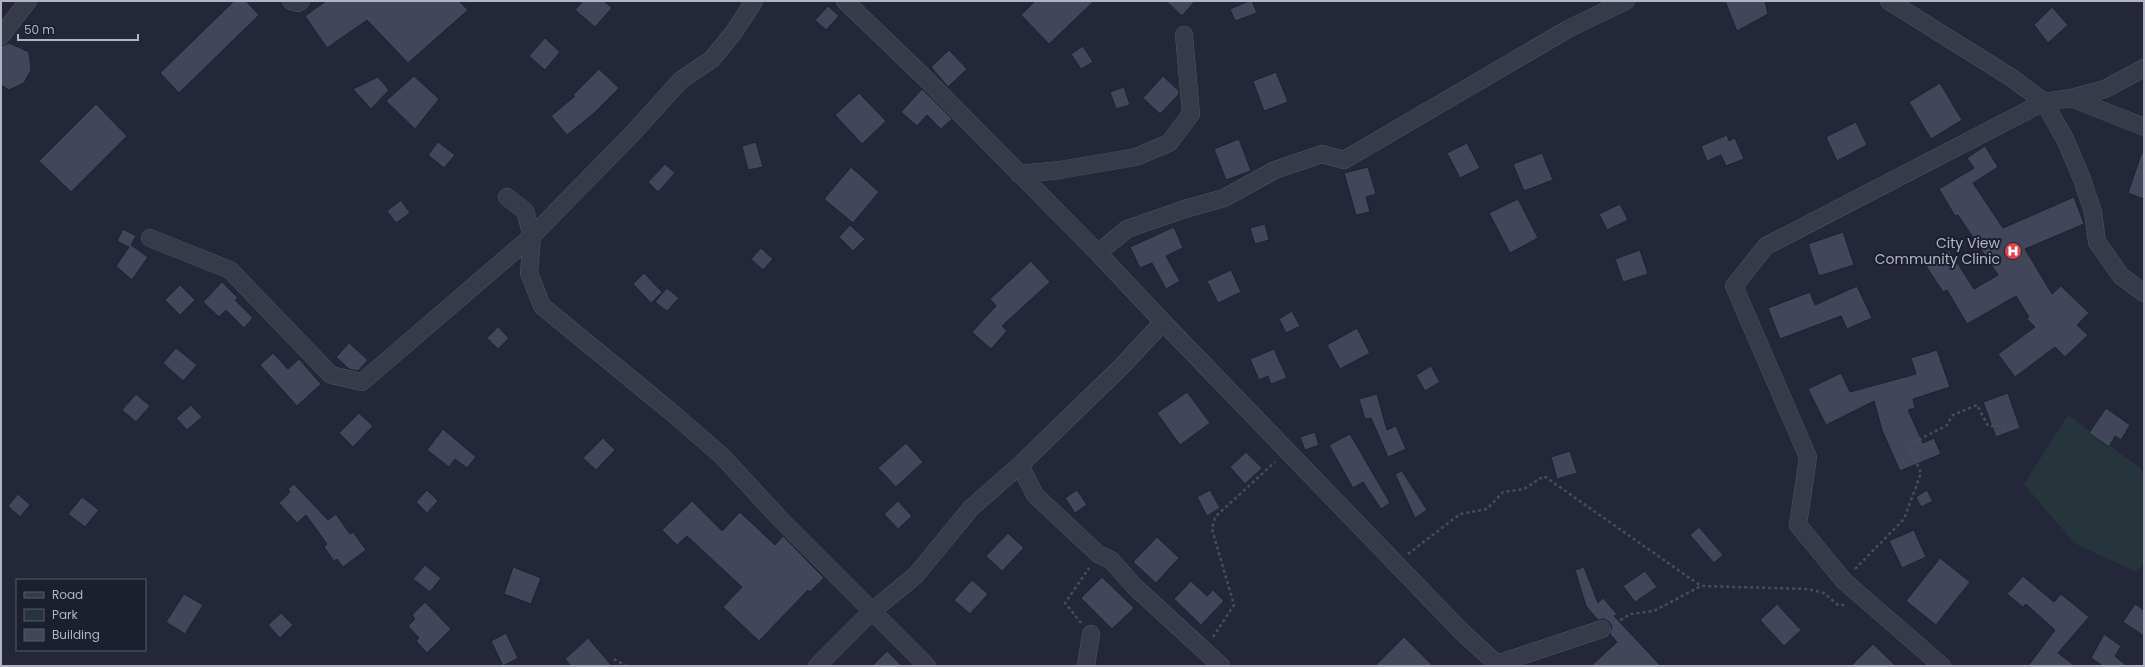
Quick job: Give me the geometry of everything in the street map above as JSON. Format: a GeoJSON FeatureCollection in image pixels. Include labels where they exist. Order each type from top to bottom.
{"type":"FeatureCollection","features":[{"type":"Feature","properties":{"kind":"street"},"geometry":{"type":"LineString","coordinates":[[1,36],[28,1]]}},
{"type":"Feature","properties":{"kind":"street"},"geometry":{"type":"LineString","coordinates":[[291,1],[298,3],[301,1]]}},
{"type":"Feature","properties":{"kind":"street"},"geometry":{"type":"LineString","coordinates":[[150,238],[230,270],[331,375],[362,382],[532,236],[633,133],[681,80],[712,59],[734,32],[754,1]]}},
{"type":"Feature","properties":{"kind":"street"},"geometry":{"type":"LineString","coordinates":[[845,1],[1098,253],[1162,322],[1288,450],[1462,632],[1498,665],[1602,629]]}},
{"type":"Feature","properties":{"kind":"street"},"geometry":{"type":"LineString","coordinates":[[1098,253],[1127,229],[1185,209],[1224,198],[1275,170],[1322,154],[1344,160],[1568,29],[1626,1]]}},
{"type":"Feature","properties":{"kind":"street"},"geometry":{"type":"LineString","coordinates":[[1889,1],[2012,78],[2044,102],[2065,139],[2082,179],[2093,212],[2097,242],[2121,276],[2144,293]]}},
{"type":"Feature","properties":{"kind":"street"},"geometry":{"type":"LineString","coordinates":[[1020,174],[1060,170],[1136,157],[1169,143],[1191,114],[1184,35]]}},
{"type":"Feature","properties":{"kind":"street"},"geometry":{"type":"LineString","coordinates":[[1942,666],[1844,581],[1798,525],[1808,457],[1734,286],[1766,246],[2044,102],[2071,98],[2105,89],[2144,68]]}},
{"type":"Feature","properties":{"kind":"street"},"geometry":{"type":"LineString","coordinates":[[2071,98],[2144,127]]}},
{"type":"Feature","properties":{"kind":"street"},"geometry":{"type":"LineString","coordinates":[[507,198],[525,211],[532,236],[529,272],[542,306],[670,410],[722,456],[780,519],[871,612],[927,666]]}},
{"type":"Feature","properties":{"kind":"street"},"geometry":{"type":"LineString","coordinates":[[817,666],[871,612],[916,575],[971,508],[1020,465],[1122,366],[1162,322]]}},
{"type":"Feature","properties":{"kind":"street"},"geometry":{"type":"LineString","coordinates":[[1020,465],[1035,495],[1098,554],[1110,560],[1134,587],[1220,666]]}},
{"type":"Feature","properties":{"kind":"street"},"geometry":{"type":"LineString","coordinates":[[1086,666],[1090,634]]}},
{"type":"Feature","properties":{"kind":"path"},"geometry":{"type":"LineString","coordinates":[[1844,581],[1904,519],[1921,473],[1908,445],[1946,426],[1953,415],[1977,405],[1988,426],[2007,426]]}},
{"type":"Feature","properties":{"kind":"path"},"geometry":{"type":"LineString","coordinates":[[1204,651],[1234,605],[1212,529],[1215,517],[1288,450]]}},
{"type":"Feature","properties":{"kind":"path"},"geometry":{"type":"LineString","coordinates":[[1396,563],[1460,514],[1487,509],[1503,492],[1524,489],[1544,476],[1701,586]]}},
{"type":"Feature","properties":{"kind":"path"},"geometry":{"type":"LineString","coordinates":[[1090,634],[1065,603],[1098,554]]}},
{"type":"Feature","properties":{"kind":"path"},"geometry":{"type":"LineString","coordinates":[[1602,629],[1631,614],[1654,611],[1701,586],[1808,589],[1824,593],[1838,605],[1869,603]]}},
{"type":"Feature","properties":{"kind":"path"},"geometry":{"type":"LineString","coordinates":[[614,659],[626,666]]}},
{"type":"Feature","properties":{"kind":"green space"},"geometry":{"type":"Polygon","coordinates":[[[2068,415],[2139,467],[2144,473],[2144,563],[2136,572],[2074,543],[2024,484],[2068,415]]]}},
{"type":"Feature","properties":{"kind":"building"},"geometry":{"type":"Polygon","coordinates":[[[234,1],[246,1],[259,15],[179,93],[160,73],[234,1]]]}},
{"type":"Feature","properties":{"kind":"building"},"geometry":{"type":"Polygon","coordinates":[[[326,1],[459,1],[468,10],[408,63],[367,20],[327,48],[305,16],[326,1]]]}},
{"type":"Feature","properties":{"kind":"building"},"geometry":{"type":"Polygon","coordinates":[[[583,1],[604,1],[612,8],[595,27],[575,10],[583,1]]]}},
{"type":"Feature","properties":{"kind":"building"},"geometry":{"type":"Polygon","coordinates":[[[1035,1],[1094,1],[1049,44],[1021,15],[1035,1]]]}},
{"type":"Feature","properties":{"kind":"building"},"geometry":{"type":"Polygon","coordinates":[[[1166,1],[1195,1],[1182,16],[1166,1]]]}},
{"type":"Feature","properties":{"kind":"building"},"geometry":{"type":"Polygon","coordinates":[[[1252,1],[1257,13],[1235,21],[1230,9],[1252,1]]]}},
{"type":"Feature","properties":{"kind":"building"},"geometry":{"type":"Polygon","coordinates":[[[1725,1],[1765,1],[1768,14],[1737,31],[1725,1]]]}},
{"type":"Feature","properties":{"kind":"building"},"geometry":{"type":"Polygon","coordinates":[[[828,6],[839,16],[826,30],[815,20],[828,6]]]}},
{"type":"Feature","properties":{"kind":"building"},"geometry":{"type":"Polygon","coordinates":[[[2052,7],[2068,25],[2048,43],[2034,25],[2052,7]]]}},
{"type":"Feature","properties":{"kind":"building"},"geometry":{"type":"Polygon","coordinates":[[[545,38],[560,52],[545,70],[529,56],[545,38]]]}},
{"type":"Feature","properties":{"kind":"building"},"geometry":{"type":"Polygon","coordinates":[[[9,43],[29,52],[31,70],[24,83],[9,90],[1,85],[1,46],[9,43]]]}},
{"type":"Feature","properties":{"kind":"building"},"geometry":{"type":"Polygon","coordinates":[[[1083,46],[1093,62],[1081,69],[1071,54],[1083,46]]]}},
{"type":"Feature","properties":{"kind":"building"},"geometry":{"type":"Polygon","coordinates":[[[949,50],[967,69],[948,87],[931,67],[949,50]]]}},
{"type":"Feature","properties":{"kind":"building"},"geometry":{"type":"Polygon","coordinates":[[[599,69],[619,88],[593,114],[567,135],[551,116],[575,96],[573,95],[599,69]]]}},
{"type":"Feature","properties":{"kind":"building"},"geometry":{"type":"Polygon","coordinates":[[[1276,72],[1288,102],[1264,111],[1253,81],[1276,72]]]}},
{"type":"Feature","properties":{"kind":"building"},"geometry":{"type":"Polygon","coordinates":[[[414,76],[439,99],[415,129],[386,101],[414,76]]]}},
{"type":"Feature","properties":{"kind":"building"},"geometry":{"type":"Polygon","coordinates":[[[1163,76],[1179,91],[1179,94],[1160,114],[1143,98],[1163,76]]]}},
{"type":"Feature","properties":{"kind":"building"},"geometry":{"type":"Polygon","coordinates":[[[378,77],[389,90],[371,109],[353,89],[378,77]]]}},
{"type":"Feature","properties":{"kind":"building"},"geometry":{"type":"Polygon","coordinates":[[[1940,83],[1962,120],[1931,139],[1909,102],[1940,83]]]}},
{"type":"Feature","properties":{"kind":"building"},"geometry":{"type":"Polygon","coordinates":[[[1124,87],[1130,105],[1116,109],[1110,92],[1124,87]]]}},
{"type":"Feature","properties":{"kind":"building"},"geometry":{"type":"Polygon","coordinates":[[[922,89],[952,119],[941,129],[927,115],[917,126],[901,112],[922,89]]]}},
{"type":"Feature","properties":{"kind":"building"},"geometry":{"type":"Polygon","coordinates":[[[859,93],[886,121],[862,144],[835,115],[859,93]]]}},
{"type":"Feature","properties":{"kind":"building"},"geometry":{"type":"Polygon","coordinates":[[[96,104],[127,136],[71,192],[39,161],[96,104]]]}},
{"type":"Feature","properties":{"kind":"building"},"geometry":{"type":"Polygon","coordinates":[[[1856,122],[1867,145],[1837,161],[1826,137],[1856,122]]]}},
{"type":"Feature","properties":{"kind":"building"},"geometry":{"type":"Polygon","coordinates":[[[1727,135],[1729,141],[1735,138],[1744,159],[1726,166],[1721,155],[1707,161],[1701,146],[1727,135]]]}},
{"type":"Feature","properties":{"kind":"building"},"geometry":{"type":"Polygon","coordinates":[[[1239,139],[1251,171],[1226,180],[1214,149],[1239,139]]]}},
{"type":"Feature","properties":{"kind":"building"},"geometry":{"type":"Polygon","coordinates":[[[438,142],[455,155],[444,168],[428,155],[438,142]]]}},
{"type":"Feature","properties":{"kind":"building"},"geometry":{"type":"Polygon","coordinates":[[[756,142],[763,167],[748,170],[742,146],[756,142]]]}},
{"type":"Feature","properties":{"kind":"building"},"geometry":{"type":"Polygon","coordinates":[[[1467,143],[1480,168],[1460,178],[1447,153],[1467,143]]]}},
{"type":"Feature","properties":{"kind":"building"},"geometry":{"type":"Polygon","coordinates":[[[1985,146],[1998,167],[1973,183],[2003,228],[2074,197],[2084,224],[2025,249],[2052,294],[2061,286],[2089,313],[2077,325],[2088,335],[2065,357],[2055,347],[2015,377],[1998,354],[2035,327],[2027,319],[2029,317],[2016,296],[1967,324],[1947,290],[1943,292],[1926,266],[1949,250],[1974,289],[1998,275],[1958,215],[1955,216],[1939,189],[1974,168],[1967,158],[1985,146]]]}},
{"type":"Feature","properties":{"kind":"building"},"geometry":{"type":"Polygon","coordinates":[[[2142,152],[2144,153],[2144,199],[2128,193],[2142,152]]]}},
{"type":"Feature","properties":{"kind":"building"},"geometry":{"type":"Polygon","coordinates":[[[1542,153],[1553,180],[1524,191],[1513,164],[1542,153]]]}},
{"type":"Feature","properties":{"kind":"building"},"geometry":{"type":"Polygon","coordinates":[[[665,164],[675,173],[658,192],[648,182],[665,164]]]}},
{"type":"Feature","properties":{"kind":"building"},"geometry":{"type":"Polygon","coordinates":[[[851,167],[879,192],[853,223],[824,199],[851,167]]]}},
{"type":"Feature","properties":{"kind":"building"},"geometry":{"type":"Polygon","coordinates":[[[1368,167],[1376,194],[1366,197],[1370,212],[1356,215],[1344,173],[1368,167]]]}},
{"type":"Feature","properties":{"kind":"building"},"geometry":{"type":"Polygon","coordinates":[[[1518,199],[1538,238],[1510,253],[1489,213],[1518,199]]]}},
{"type":"Feature","properties":{"kind":"building"},"geometry":{"type":"Polygon","coordinates":[[[401,200],[410,213],[396,223],[387,211],[401,200]]]}},
{"type":"Feature","properties":{"kind":"building"},"geometry":{"type":"Polygon","coordinates":[[[1620,204],[1628,220],[1607,230],[1599,214],[1620,204]]]}},
{"type":"Feature","properties":{"kind":"building"},"geometry":{"type":"Polygon","coordinates":[[[1265,224],[1269,240],[1255,244],[1250,228],[1265,224]]]}},
{"type":"Feature","properties":{"kind":"building"},"geometry":{"type":"Polygon","coordinates":[[[850,225],[865,239],[853,251],[839,237],[850,225]]]}},
{"type":"Feature","properties":{"kind":"building"},"geometry":{"type":"Polygon","coordinates":[[[1174,227],[1183,248],[1166,256],[1180,281],[1166,289],[1152,263],[1140,268],[1130,247],[1174,227]]]}},
{"type":"Feature","properties":{"kind":"building"},"geometry":{"type":"Polygon","coordinates":[[[123,229],[136,236],[131,245],[148,257],[132,280],[116,266],[129,247],[117,241],[123,229]]]}},
{"type":"Feature","properties":{"kind":"building"},"geometry":{"type":"Polygon","coordinates":[[[1843,232],[1854,265],[1819,276],[1808,244],[1843,232]]]}},
{"type":"Feature","properties":{"kind":"building"},"geometry":{"type":"Polygon","coordinates":[[[761,248],[773,259],[763,270],[751,259],[761,248]]]}},
{"type":"Feature","properties":{"kind":"building"},"geometry":{"type":"Polygon","coordinates":[[[1640,250],[1648,274],[1623,282],[1615,259],[1640,250]]]}},
{"type":"Feature","properties":{"kind":"building"},"geometry":{"type":"Polygon","coordinates":[[[1031,261],[1050,282],[1002,326],[1007,331],[991,349],[972,332],[996,306],[990,299],[1031,261]]]}},
{"type":"Feature","properties":{"kind":"building"},"geometry":{"type":"Polygon","coordinates":[[[1231,270],[1241,292],[1218,303],[1207,281],[1231,270]]]}},
{"type":"Feature","properties":{"kind":"building"},"geometry":{"type":"Polygon","coordinates":[[[644,273],[662,292],[651,303],[633,284],[644,273]]]}},
{"type":"Feature","properties":{"kind":"building"},"geometry":{"type":"Polygon","coordinates":[[[222,282],[238,298],[235,300],[253,318],[244,328],[226,310],[219,317],[203,302],[222,282]]]}},
{"type":"Feature","properties":{"kind":"building"},"geometry":{"type":"Polygon","coordinates":[[[180,285],[195,300],[180,315],[165,300],[180,285]]]}},
{"type":"Feature","properties":{"kind":"building"},"geometry":{"type":"Polygon","coordinates":[[[1857,286],[1872,318],[1847,329],[1841,316],[1780,339],[1768,308],[1810,292],[1815,305],[1857,286]]]}},
{"type":"Feature","properties":{"kind":"building"},"geometry":{"type":"Polygon","coordinates":[[[667,288],[679,298],[667,311],[655,302],[667,288]]]}},
{"type":"Feature","properties":{"kind":"building"},"geometry":{"type":"Polygon","coordinates":[[[1292,311],[1300,326],[1286,333],[1279,319],[1292,311]]]}},
{"type":"Feature","properties":{"kind":"building"},"geometry":{"type":"Polygon","coordinates":[[[498,327],[509,338],[498,349],[487,338],[498,327]]]}},
{"type":"Feature","properties":{"kind":"building"},"geometry":{"type":"Polygon","coordinates":[[[1357,328],[1370,353],[1340,369],[1327,345],[1357,328]]]}},
{"type":"Feature","properties":{"kind":"building"},"geometry":{"type":"Polygon","coordinates":[[[349,343],[368,360],[358,371],[349,369],[336,357],[349,343]]]}},
{"type":"Feature","properties":{"kind":"building"},"geometry":{"type":"Polygon","coordinates":[[[176,348],[197,365],[183,381],[163,363],[176,348]]]}},
{"type":"Feature","properties":{"kind":"building"},"geometry":{"type":"Polygon","coordinates":[[[1274,349],[1287,378],[1271,384],[1268,376],[1259,380],[1250,359],[1274,349]]]}},
{"type":"Feature","properties":{"kind":"building"},"geometry":{"type":"Polygon","coordinates":[[[1937,350],[1950,387],[1913,399],[1915,408],[1908,410],[1923,443],[1934,438],[1941,454],[1900,471],[1882,430],[1874,401],[1826,425],[1808,389],[1841,373],[1850,392],[1916,374],[1911,358],[1937,350]]]}},
{"type":"Feature","properties":{"kind":"building"},"geometry":{"type":"Polygon","coordinates":[[[273,353],[288,369],[299,359],[321,384],[297,406],[260,365],[273,353]]]}},
{"type":"Feature","properties":{"kind":"building"},"geometry":{"type":"Polygon","coordinates":[[[1431,366],[1440,382],[1425,391],[1416,375],[1431,366]]]}},
{"type":"Feature","properties":{"kind":"building"},"geometry":{"type":"Polygon","coordinates":[[[1187,392],[1210,423],[1180,445],[1157,413],[1187,392]]]}},
{"type":"Feature","properties":{"kind":"building"},"geometry":{"type":"Polygon","coordinates":[[[2008,393],[2020,428],[1996,437],[1983,402],[2008,393]]]}},
{"type":"Feature","properties":{"kind":"building"},"geometry":{"type":"Polygon","coordinates":[[[136,394],[150,406],[136,422],[122,410],[136,394]]]}},
{"type":"Feature","properties":{"kind":"building"},"geometry":{"type":"Polygon","coordinates":[[[1377,394],[1387,430],[1396,426],[1406,449],[1388,457],[1371,418],[1365,419],[1359,399],[1377,394]]]}},
{"type":"Feature","properties":{"kind":"building"},"geometry":{"type":"Polygon","coordinates":[[[191,405],[202,417],[187,430],[176,418],[191,405]]]}},
{"type":"Feature","properties":{"kind":"building"},"geometry":{"type":"Polygon","coordinates":[[[2106,408],[2130,425],[2121,440],[2115,436],[2109,447],[2089,433],[2106,408]]]}},
{"type":"Feature","properties":{"kind":"building"},"geometry":{"type":"Polygon","coordinates":[[[359,413],[373,426],[353,447],[339,433],[359,413]]]}},
{"type":"Feature","properties":{"kind":"building"},"geometry":{"type":"Polygon","coordinates":[[[443,429],[476,457],[467,468],[455,459],[449,467],[427,450],[443,429]]]}},
{"type":"Feature","properties":{"kind":"building"},"geometry":{"type":"Polygon","coordinates":[[[1315,432],[1319,445],[1305,450],[1300,437],[1315,432]]]}},
{"type":"Feature","properties":{"kind":"building"},"geometry":{"type":"Polygon","coordinates":[[[1350,434],[1390,503],[1381,509],[1363,482],[1353,488],[1329,445],[1350,434]]]}},
{"type":"Feature","properties":{"kind":"building"},"geometry":{"type":"Polygon","coordinates":[[[603,438],[615,450],[596,470],[583,458],[603,438]]]}},
{"type":"Feature","properties":{"kind":"building"},"geometry":{"type":"Polygon","coordinates":[[[906,443],[923,462],[896,487],[878,468],[906,443]]]}},
{"type":"Feature","properties":{"kind":"building"},"geometry":{"type":"Polygon","coordinates":[[[1570,451],[1577,473],[1557,479],[1551,457],[1570,451]]]}},
{"type":"Feature","properties":{"kind":"building"},"geometry":{"type":"Polygon","coordinates":[[[1246,452],[1262,468],[1245,484],[1230,467],[1246,452]]]}},
{"type":"Feature","properties":{"kind":"building"},"geometry":{"type":"Polygon","coordinates":[[[1402,471],[1427,510],[1415,518],[1395,474],[1402,471]]]}},
{"type":"Feature","properties":{"kind":"building"},"geometry":{"type":"Polygon","coordinates":[[[294,484],[328,520],[336,514],[350,534],[353,532],[366,550],[343,567],[337,559],[334,561],[324,547],[327,544],[306,515],[297,523],[279,503],[290,492],[288,489],[294,484]]]}},
{"type":"Feature","properties":{"kind":"building"},"geometry":{"type":"Polygon","coordinates":[[[427,490],[438,501],[427,513],[416,502],[427,490]]]}},
{"type":"Feature","properties":{"kind":"building"},"geometry":{"type":"Polygon","coordinates":[[[1077,490],[1087,505],[1075,513],[1065,498],[1077,490]]]}},
{"type":"Feature","properties":{"kind":"building"},"geometry":{"type":"Polygon","coordinates":[[[1210,490],[1220,508],[1207,516],[1197,497],[1210,490]]]}},
{"type":"Feature","properties":{"kind":"building"},"geometry":{"type":"Polygon","coordinates":[[[1927,490],[1933,501],[1921,507],[1916,497],[1927,490]]]}},
{"type":"Feature","properties":{"kind":"building"},"geometry":{"type":"Polygon","coordinates":[[[18,494],[30,505],[20,517],[8,506],[18,494]]]}},
{"type":"Feature","properties":{"kind":"building"},"geometry":{"type":"Polygon","coordinates":[[[82,497],[99,510],[85,527],[68,514],[82,497]]]}},
{"type":"Feature","properties":{"kind":"building"},"geometry":{"type":"Polygon","coordinates":[[[692,501],[722,531],[740,512],[775,545],[783,536],[824,578],[810,592],[808,590],[759,641],[723,607],[742,587],[687,536],[677,545],[662,530],[692,501]]]}},
{"type":"Feature","properties":{"kind":"building"},"geometry":{"type":"Polygon","coordinates":[[[898,501],[912,516],[898,529],[884,514],[898,501]]]}},
{"type":"Feature","properties":{"kind":"building"},"geometry":{"type":"Polygon","coordinates":[[[1699,527],[1723,555],[1714,563],[1690,535],[1699,527]]]}},
{"type":"Feature","properties":{"kind":"building"},"geometry":{"type":"Polygon","coordinates":[[[1914,530],[1926,557],[1902,568],[1889,541],[1914,530]]]}},
{"type":"Feature","properties":{"kind":"building"},"geometry":{"type":"Polygon","coordinates":[[[1008,533],[1024,548],[1002,571],[986,556],[1008,533]]]}},
{"type":"Feature","properties":{"kind":"building"},"geometry":{"type":"Polygon","coordinates":[[[1157,537],[1179,558],[1156,583],[1133,562],[1157,537]]]}},
{"type":"Feature","properties":{"kind":"building"},"geometry":{"type":"Polygon","coordinates":[[[1940,558],[1970,582],[1936,625],[1906,601],[1940,558]]]}},
{"type":"Feature","properties":{"kind":"building"},"geometry":{"type":"Polygon","coordinates":[[[425,565],[441,578],[430,592],[413,579],[425,565]]]}},
{"type":"Feature","properties":{"kind":"building"},"geometry":{"type":"Polygon","coordinates":[[[513,567],[541,578],[531,604],[504,594],[513,567]]]}},
{"type":"Feature","properties":{"kind":"building"},"geometry":{"type":"Polygon","coordinates":[[[1584,567],[1598,603],[1603,598],[1617,614],[1614,616],[1661,666],[1591,666],[1617,642],[1610,634],[1612,626],[1609,622],[1604,619],[1598,620],[1586,606],[1575,570],[1584,567]]]}},
{"type":"Feature","properties":{"kind":"building"},"geometry":{"type":"Polygon","coordinates":[[[1645,571],[1657,587],[1635,602],[1623,586],[1645,571]]]}},
{"type":"Feature","properties":{"kind":"building"},"geometry":{"type":"Polygon","coordinates":[[[2023,576],[2054,602],[2061,594],[2089,617],[2058,653],[2075,666],[2028,666],[2055,630],[2026,604],[2023,607],[2007,594],[2023,576]]]}},
{"type":"Feature","properties":{"kind":"building"},"geometry":{"type":"Polygon","coordinates":[[[1102,577],[1134,608],[1112,629],[1081,598],[1102,577]]]}},
{"type":"Feature","properties":{"kind":"building"},"geometry":{"type":"Polygon","coordinates":[[[972,580],[988,594],[970,614],[954,600],[972,580]]]}},
{"type":"Feature","properties":{"kind":"building"},"geometry":{"type":"Polygon","coordinates":[[[1191,581],[1207,596],[1213,590],[1224,601],[1201,625],[1174,599],[1191,581]]]}},
{"type":"Feature","properties":{"kind":"building"},"geometry":{"type":"Polygon","coordinates":[[[184,594],[203,605],[185,634],[166,622],[184,594]]]}},
{"type":"Feature","properties":{"kind":"building"},"geometry":{"type":"Polygon","coordinates":[[[425,602],[451,629],[427,653],[416,641],[419,638],[408,626],[415,619],[412,615],[425,602]]]}},
{"type":"Feature","properties":{"kind":"building"},"geometry":{"type":"Polygon","coordinates":[[[1777,604],[1801,630],[1784,646],[1760,620],[1777,604]]]}},
{"type":"Feature","properties":{"kind":"building"},"geometry":{"type":"Polygon","coordinates":[[[2135,604],[2144,610],[2144,636],[2123,622],[2135,604]]]}},
{"type":"Feature","properties":{"kind":"building"},"geometry":{"type":"Polygon","coordinates":[[[281,613],[293,625],[280,638],[268,625],[281,613]]]}},
{"type":"Feature","properties":{"kind":"building"},"geometry":{"type":"Polygon","coordinates":[[[506,633],[518,658],[503,666],[491,641],[506,633]]]}},
{"type":"Feature","properties":{"kind":"building"},"geometry":{"type":"Polygon","coordinates":[[[2104,634],[2121,646],[2115,656],[2127,666],[2103,666],[2091,658],[2104,634]]]}},
{"type":"Feature","properties":{"kind":"building"},"geometry":{"type":"Polygon","coordinates":[[[1404,637],[1433,666],[1375,666],[1404,637]]]}},
{"type":"Feature","properties":{"kind":"building"},"geometry":{"type":"Polygon","coordinates":[[[588,638],[612,666],[571,666],[565,659],[588,638]]]}},
{"type":"Feature","properties":{"kind":"building"},"geometry":{"type":"Polygon","coordinates":[[[1873,644],[1896,666],[1851,666],[1873,644]]]}},
{"type":"Feature","properties":{"kind":"building"},"geometry":{"type":"Polygon","coordinates":[[[887,651],[902,666],[872,666],[887,651]]]}},
{"type":"Feature","properties":{"kind":"place","name":"City View Community Clinic"},"geometry":{"type":"Point","coordinates":[2013,251]}}]}
